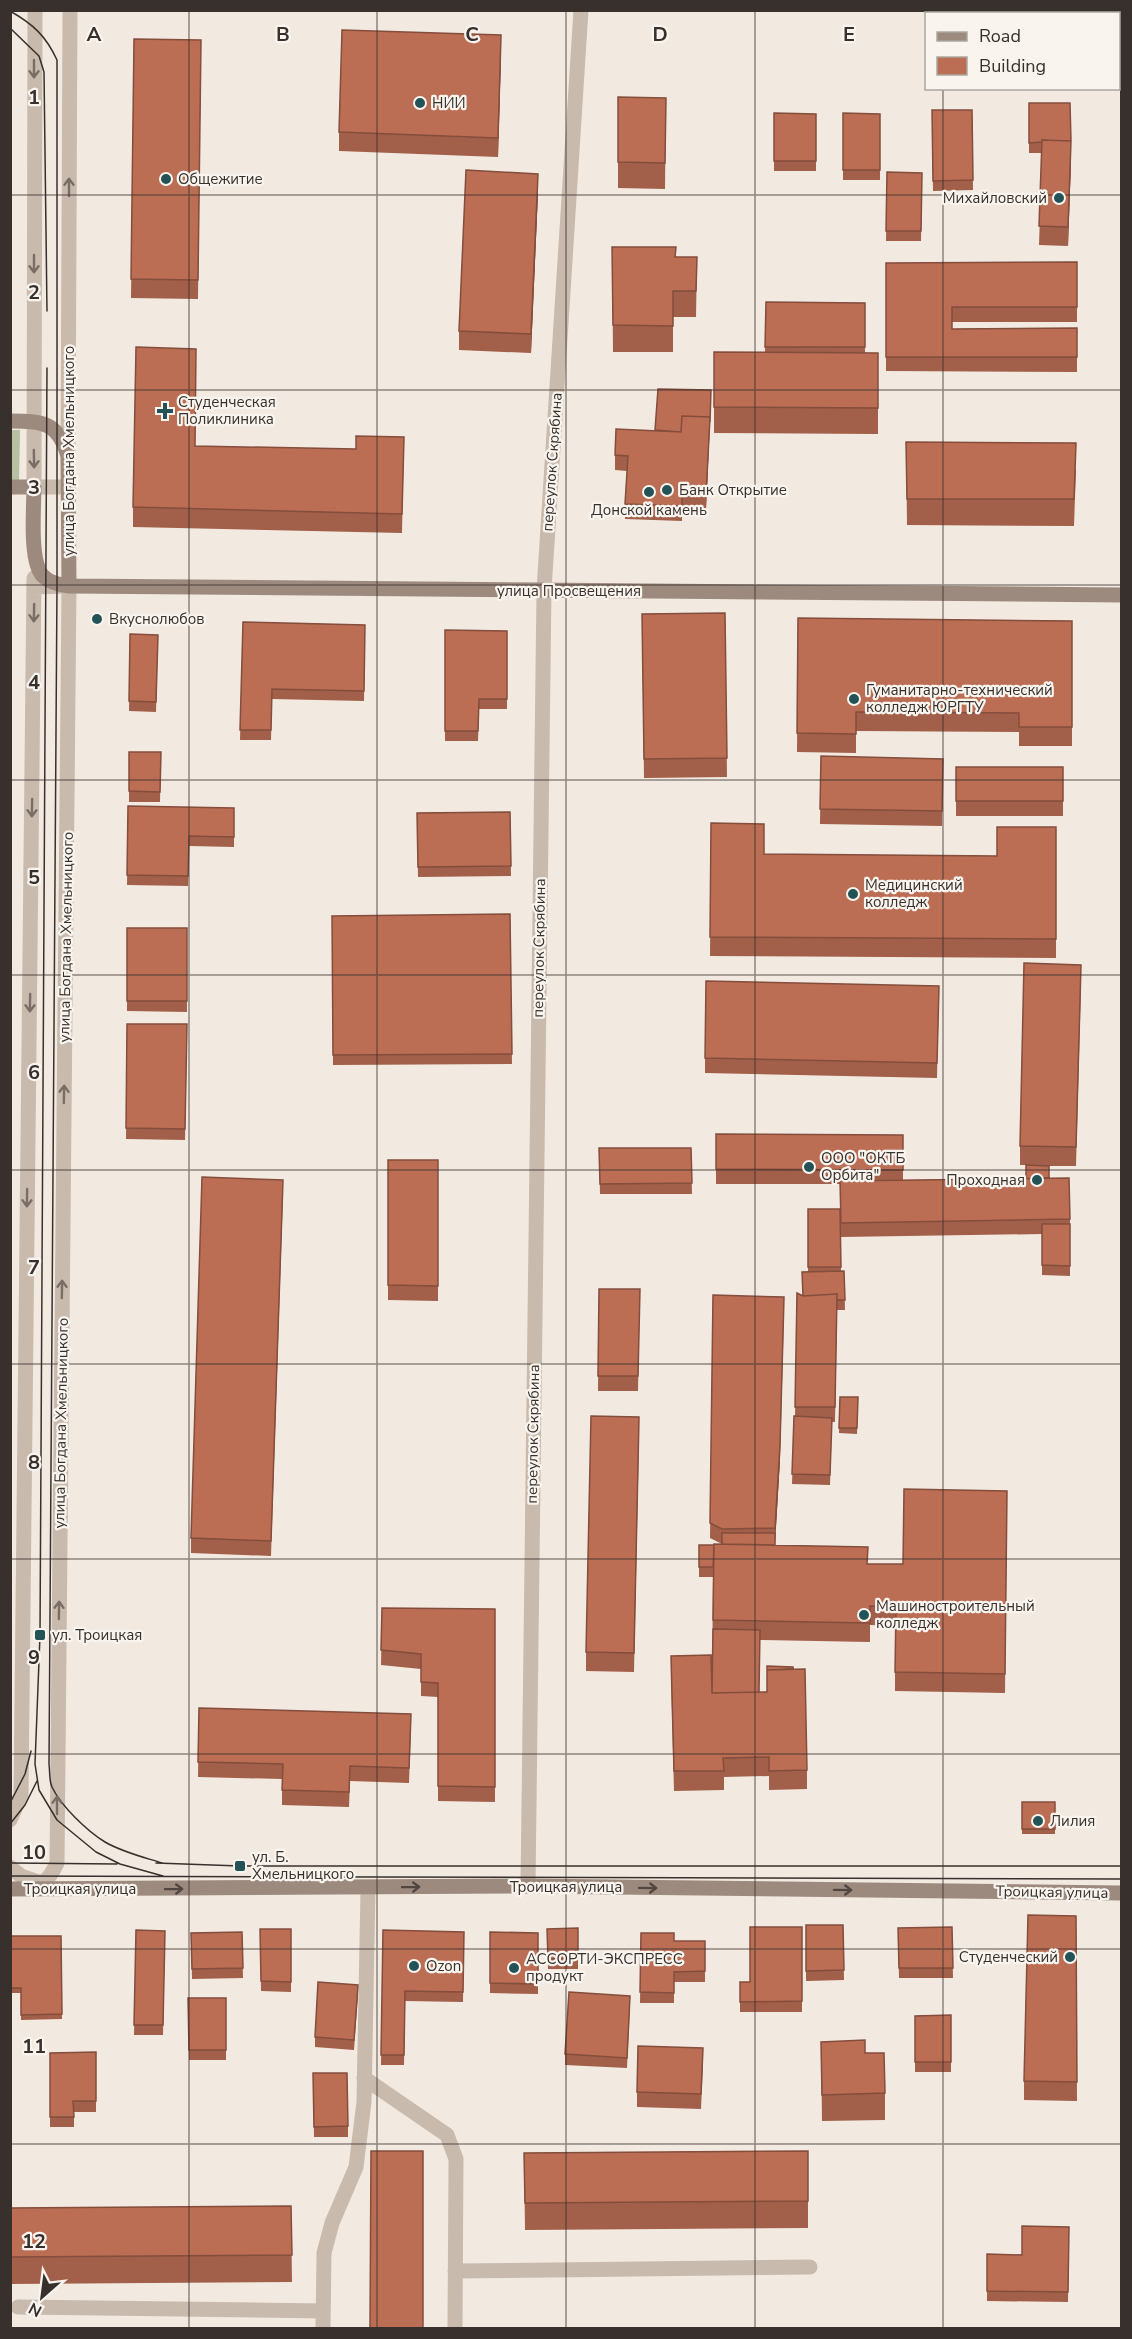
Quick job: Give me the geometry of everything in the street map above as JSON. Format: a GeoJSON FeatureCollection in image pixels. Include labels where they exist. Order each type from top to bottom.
{"type":"FeatureCollection","features":[{"type":"Feature","properties":{"kind":"street"},"geometry":{"type":"LineString","coordinates":[[10,1820],[21,1796],[35,554],[33,421],[35,10]]}},
{"type":"Feature","properties":{"kind":"street","name":"улица Богдана Хмельницкого"},"geometry":{"type":"LineString","coordinates":[[43,1884],[51,1876],[57,1863],[69,586],[70,10]]}},
{"type":"Feature","properties":{"kind":"street","name":"переулок Скрябина"},"geometry":{"type":"LineString","coordinates":[[528,1886],[544,590],[581,10]]}},
{"type":"Feature","properties":{"kind":"street"},"geometry":{"type":"LineString","coordinates":[[10,421],[33,421],[46,424],[56,430],[62,437],[68,456]]}},
{"type":"Feature","properties":{"kind":"street"},"geometry":{"type":"LineString","coordinates":[[10,487],[68,487]]}},
{"type":"Feature","properties":{"kind":"street","name":"улица Просвещения"},"geometry":{"type":"LineString","coordinates":[[35,554],[38,571],[43,576],[57,585],[69,586],[1122,595]]}},
{"type":"Feature","properties":{"kind":"street"},"geometry":{"type":"LineString","coordinates":[[34,587],[69,586]]}},
{"type":"Feature","properties":{"kind":"street"},"geometry":{"type":"LineString","coordinates":[[10,1868],[21,1876],[60,1889]]}},
{"type":"Feature","properties":{"kind":"street"},"geometry":{"type":"LineString","coordinates":[[10,1888],[43,1884]]}},
{"type":"Feature","properties":{"kind":"street","name":"Троицкая улица"},"geometry":{"type":"LineString","coordinates":[[10,1888],[528,1886],[1122,1893]]}},
{"type":"Feature","properties":{"kind":"street"},"geometry":{"type":"LineString","coordinates":[[323,2328],[324,2253],[332,2223],[356,2167],[364,2102],[368,1888]]}},
{"type":"Feature","properties":{"kind":"street"},"geometry":{"type":"LineString","coordinates":[[364,2078],[447,2135],[456,2159],[455,2328]]}},
{"type":"Feature","properties":{"kind":"street"},"geometry":{"type":"LineString","coordinates":[[455,2271],[810,2267]]}},
{"type":"Feature","properties":{"kind":"street"},"geometry":{"type":"LineString","coordinates":[[18,2307],[323,2311]]}},
{"type":"Feature","properties":{"kind":"green space"},"geometry":{"type":"Polygon","coordinates":[[[10,430],[20,430],[19,482],[11,482],[10,430]]]}},
{"type":"Feature","properties":{"kind":"building","name":"НИИ"},"geometry":{"type":"Polygon","coordinates":[[[342,30],[501,35],[498,138],[339,132],[342,30]]]}},
{"type":"Feature","properties":{"kind":"building","name":"Общежитие"},"geometry":{"type":"Polygon","coordinates":[[[134,39],[201,40],[198,280],[131,279],[134,39]]]}},
{"type":"Feature","properties":{"kind":"building"},"geometry":{"type":"Polygon","coordinates":[[[618,97],[666,98],[665,163],[618,162],[618,97]]]}},
{"type":"Feature","properties":{"kind":"building"},"geometry":{"type":"Polygon","coordinates":[[[1029,103],[1070,103],[1071,141],[1042,140],[1042,142],[1029,143],[1029,103]]]}},
{"type":"Feature","properties":{"kind":"building"},"geometry":{"type":"Polygon","coordinates":[[[932,110],[972,110],[973,180],[933,181],[932,110]]]}},
{"type":"Feature","properties":{"kind":"building"},"geometry":{"type":"Polygon","coordinates":[[[774,113],[816,114],[816,161],[774,161],[774,113]]]}},
{"type":"Feature","properties":{"kind":"building"},"geometry":{"type":"Polygon","coordinates":[[[843,113],[880,114],[880,170],[843,170],[843,113]]]}},
{"type":"Feature","properties":{"kind":"building"},"geometry":{"type":"Polygon","coordinates":[[[1042,140],[1071,141],[1068,227],[1039,226],[1042,140]]]}},
{"type":"Feature","properties":{"kind":"building"},"geometry":{"type":"Polygon","coordinates":[[[466,170],[538,174],[531,334],[459,331],[466,170]]]}},
{"type":"Feature","properties":{"kind":"building"},"geometry":{"type":"Polygon","coordinates":[[[887,172],[922,173],[921,231],[886,231],[887,172]]]}},
{"type":"Feature","properties":{"kind":"building"},"geometry":{"type":"Polygon","coordinates":[[[612,247],[676,247],[675,257],[697,257],[696,291],[673,291],[673,326],[613,325],[612,247]]]}},
{"type":"Feature","properties":{"kind":"building"},"geometry":{"type":"Polygon","coordinates":[[[1077,262],[1077,307],[952,307],[952,329],[1077,328],[1077,357],[886,357],[886,263],[1077,262]]]}},
{"type":"Feature","properties":{"kind":"building"},"geometry":{"type":"Polygon","coordinates":[[[766,302],[865,303],[865,347],[765,347],[766,302]]]}},
{"type":"Feature","properties":{"kind":"building","name":"Студенческая Поликлиника"},"geometry":{"type":"Polygon","coordinates":[[[136,347],[196,349],[195,446],[356,449],[356,436],[404,437],[402,514],[133,507],[136,347]]]}},
{"type":"Feature","properties":{"kind":"building"},"geometry":{"type":"Polygon","coordinates":[[[714,352],[878,353],[878,408],[714,407],[714,352]]]}},
{"type":"Feature","properties":{"kind":"building"},"geometry":{"type":"Polygon","coordinates":[[[658,389],[711,390],[710,422],[710,417],[682,416],[681,432],[655,430],[658,389]]]}},
{"type":"Feature","properties":{"kind":"building","name":"Банк Открытие"},"geometry":{"type":"Polygon","coordinates":[[[682,416],[710,417],[706,495],[682,494],[682,506],[625,504],[628,456],[615,455],[616,429],[681,432],[682,416]]]}},
{"type":"Feature","properties":{"kind":"building"},"geometry":{"type":"Polygon","coordinates":[[[906,442],[1076,443],[1074,499],[907,499],[906,442]]]}},
{"type":"Feature","properties":{"kind":"building"},"geometry":{"type":"Polygon","coordinates":[[[725,613],[727,758],[644,759],[642,614],[725,613]]]}},
{"type":"Feature","properties":{"kind":"building"},"geometry":{"type":"Polygon","coordinates":[[[798,618],[1072,621],[1072,727],[1019,727],[1019,713],[856,712],[856,734],[797,733],[798,618]]]}},
{"type":"Feature","properties":{"kind":"building"},"geometry":{"type":"Polygon","coordinates":[[[243,622],[365,625],[364,691],[272,689],[271,730],[240,730],[243,622]]]}},
{"type":"Feature","properties":{"kind":"building"},"geometry":{"type":"Polygon","coordinates":[[[445,630],[507,631],[507,699],[479,699],[478,731],[445,731],[445,630]]]}},
{"type":"Feature","properties":{"kind":"building"},"geometry":{"type":"Polygon","coordinates":[[[130,634],[158,635],[156,702],[129,701],[130,634]]]}},
{"type":"Feature","properties":{"kind":"building"},"geometry":{"type":"Polygon","coordinates":[[[129,752],[161,752],[160,792],[129,791],[129,752]]]}},
{"type":"Feature","properties":{"kind":"building"},"geometry":{"type":"Polygon","coordinates":[[[821,756],[943,759],[942,811],[820,809],[821,756]]]}},
{"type":"Feature","properties":{"kind":"building"},"geometry":{"type":"Polygon","coordinates":[[[956,767],[1063,767],[1063,801],[956,801],[956,767]]]}},
{"type":"Feature","properties":{"kind":"building"},"geometry":{"type":"Polygon","coordinates":[[[128,806],[234,808],[234,837],[189,836],[188,876],[127,875],[128,806]]]}},
{"type":"Feature","properties":{"kind":"building"},"geometry":{"type":"Polygon","coordinates":[[[510,812],[511,866],[418,867],[417,813],[510,812]]]}},
{"type":"Feature","properties":{"kind":"building"},"geometry":{"type":"Polygon","coordinates":[[[711,823],[764,824],[764,854],[997,856],[997,827],[1056,827],[1056,939],[710,937],[711,823]]]}},
{"type":"Feature","properties":{"kind":"building"},"geometry":{"type":"Polygon","coordinates":[[[510,914],[512,1054],[333,1055],[332,916],[510,914]]]}},
{"type":"Feature","properties":{"kind":"building"},"geometry":{"type":"Polygon","coordinates":[[[127,928],[187,928],[187,1001],[127,1001],[127,928]]]}},
{"type":"Feature","properties":{"kind":"building"},"geometry":{"type":"Polygon","coordinates":[[[1024,963],[1081,965],[1076,1147],[1020,1146],[1024,963]]]}},
{"type":"Feature","properties":{"kind":"building"},"geometry":{"type":"Polygon","coordinates":[[[706,981],[939,986],[937,1063],[705,1058],[706,981]]]}},
{"type":"Feature","properties":{"kind":"building"},"geometry":{"type":"Polygon","coordinates":[[[127,1024],[187,1024],[185,1129],[126,1128],[127,1024]]]}},
{"type":"Feature","properties":{"kind":"building"},"geometry":{"type":"Polygon","coordinates":[[[716,1134],[903,1135],[903,1170],[716,1169],[716,1134]]]}},
{"type":"Feature","properties":{"kind":"building"},"geometry":{"type":"Polygon","coordinates":[[[599,1148],[691,1148],[692,1183],[600,1184],[599,1148]]]}},
{"type":"Feature","properties":{"kind":"building"},"geometry":{"type":"Polygon","coordinates":[[[388,1160],[438,1160],[438,1286],[388,1285],[388,1160]]]}},
{"type":"Feature","properties":{"kind":"building"},"geometry":{"type":"Polygon","coordinates":[[[1026,1165],[1049,1166],[1049,1178],[1026,1179],[1026,1165]]]}},
{"type":"Feature","properties":{"kind":"building"},"geometry":{"type":"Polygon","coordinates":[[[202,1177],[283,1180],[271,1541],[191,1538],[202,1177]]]}},
{"type":"Feature","properties":{"kind":"building"},"geometry":{"type":"Polygon","coordinates":[[[1069,1178],[1070,1219],[841,1223],[840,1181],[1069,1178]]]}},
{"type":"Feature","properties":{"kind":"building"},"geometry":{"type":"Polygon","coordinates":[[[808,1209],[840,1209],[841,1267],[808,1267],[808,1209]]]}},
{"type":"Feature","properties":{"kind":"building"},"geometry":{"type":"Polygon","coordinates":[[[1042,1224],[1070,1224],[1070,1266],[1042,1265],[1042,1224]]]}},
{"type":"Feature","properties":{"kind":"building"},"geometry":{"type":"Polygon","coordinates":[[[844,1271],[845,1300],[837,1300],[837,1294],[803,1296],[802,1272],[844,1271]]]}},
{"type":"Feature","properties":{"kind":"building"},"geometry":{"type":"Polygon","coordinates":[[[599,1289],[640,1289],[638,1376],[598,1376],[599,1289]]]}},
{"type":"Feature","properties":{"kind":"building"},"geometry":{"type":"Polygon","coordinates":[[[797,1293],[803,1296],[837,1294],[835,1407],[795,1407],[797,1293]]]}},
{"type":"Feature","properties":{"kind":"building"},"geometry":{"type":"Polygon","coordinates":[[[713,1295],[784,1297],[775,1528],[722,1529],[710,1523],[713,1295]]]}},
{"type":"Feature","properties":{"kind":"building"},"geometry":{"type":"Polygon","coordinates":[[[840,1397],[858,1397],[857,1428],[839,1428],[840,1397]]]}},
{"type":"Feature","properties":{"kind":"building"},"geometry":{"type":"Polygon","coordinates":[[[591,1416],[639,1417],[634,1653],[586,1652],[591,1416]]]}},
{"type":"Feature","properties":{"kind":"building"},"geometry":{"type":"Polygon","coordinates":[[[794,1416],[832,1418],[830,1475],[792,1474],[794,1416]]]}},
{"type":"Feature","properties":{"kind":"building","name":"Машиностроительный колледж"},"geometry":{"type":"Polygon","coordinates":[[[904,1489],[1007,1491],[1005,1674],[895,1672],[896,1607],[870,1606],[870,1623],[713,1620],[714,1544],[868,1547],[867,1564],[903,1564],[904,1489]]]}},
{"type":"Feature","properties":{"kind":"building"},"geometry":{"type":"Polygon","coordinates":[[[722,1533],[775,1533],[775,1545],[722,1544],[722,1533]]]}},
{"type":"Feature","properties":{"kind":"building"},"geometry":{"type":"Polygon","coordinates":[[[699,1545],[714,1545],[713,1567],[699,1567],[699,1545]]]}},
{"type":"Feature","properties":{"kind":"building"},"geometry":{"type":"Polygon","coordinates":[[[382,1608],[495,1609],[495,1787],[438,1786],[438,1683],[421,1682],[421,1654],[381,1650],[382,1608]]]}},
{"type":"Feature","properties":{"kind":"building"},"geometry":{"type":"Polygon","coordinates":[[[713,1629],[760,1630],[759,1692],[712,1693],[713,1629]]]}},
{"type":"Feature","properties":{"kind":"building"},"geometry":{"type":"Polygon","coordinates":[[[711,1655],[712,1693],[767,1692],[767,1670],[805,1669],[807,1770],[769,1771],[769,1757],[723,1758],[724,1771],[674,1771],[671,1656],[711,1655]]]}},
{"type":"Feature","properties":{"kind":"building"},"geometry":{"type":"Polygon","coordinates":[[[767,1666],[793,1667],[793,1669],[767,1670],[767,1666]]]}},
{"type":"Feature","properties":{"kind":"building"},"geometry":{"type":"Polygon","coordinates":[[[199,1708],[411,1714],[409,1768],[350,1766],[349,1792],[282,1790],[283,1764],[198,1762],[199,1708]]]}},
{"type":"Feature","properties":{"kind":"building","name":"Лилия"},"geometry":{"type":"Polygon","coordinates":[[[1022,1802],[1055,1802],[1055,1829],[1022,1829],[1022,1802]]]}},
{"type":"Feature","properties":{"kind":"building"},"geometry":{"type":"Polygon","coordinates":[[[1028,1915],[1076,1916],[1077,2082],[1024,2081],[1028,1915]]]}},
{"type":"Feature","properties":{"kind":"building"},"geometry":{"type":"Polygon","coordinates":[[[806,1925],[843,1925],[844,1970],[806,1971],[806,1925]]]}},
{"type":"Feature","properties":{"kind":"building"},"geometry":{"type":"Polygon","coordinates":[[[750,1927],[802,1927],[802,2001],[740,2002],[740,1982],[750,1982],[750,1927]]]}},
{"type":"Feature","properties":{"kind":"building"},"geometry":{"type":"Polygon","coordinates":[[[952,1927],[953,1968],[899,1968],[898,1928],[952,1927]]]}},
{"type":"Feature","properties":{"kind":"building"},"geometry":{"type":"Polygon","coordinates":[[[578,1928],[578,1958],[548,1959],[547,1929],[578,1928]]]}},
{"type":"Feature","properties":{"kind":"building"},"geometry":{"type":"Polygon","coordinates":[[[260,1929],[291,1929],[291,1982],[261,1981],[260,1929]]]}},
{"type":"Feature","properties":{"kind":"building"},"geometry":{"type":"Polygon","coordinates":[[[136,1930],[165,1931],[163,2025],[134,2025],[136,1930]]]}},
{"type":"Feature","properties":{"kind":"building"},"geometry":{"type":"Polygon","coordinates":[[[383,1930],[464,1932],[463,1992],[405,1991],[404,2055],[381,2055],[383,1930]]]}},
{"type":"Feature","properties":{"kind":"building"},"geometry":{"type":"Polygon","coordinates":[[[242,1932],[243,1968],[192,1969],[191,1933],[242,1932]]]}},
{"type":"Feature","properties":{"kind":"building","name":"АССОРТИ-ЭКСПРЕСС продукт"},"geometry":{"type":"Polygon","coordinates":[[[490,1932],[538,1933],[538,1984],[490,1983],[490,1932]]]}},
{"type":"Feature","properties":{"kind":"building"},"geometry":{"type":"Polygon","coordinates":[[[641,1933],[674,1933],[674,1941],[705,1941],[705,1971],[674,1972],[674,1993],[640,1992],[641,1933]]]}},
{"type":"Feature","properties":{"kind":"building"},"geometry":{"type":"Polygon","coordinates":[[[10,1936],[61,1936],[62,2014],[21,2015],[21,1988],[10,1988],[10,1936]]]}},
{"type":"Feature","properties":{"kind":"building"},"geometry":{"type":"Polygon","coordinates":[[[318,1982],[358,1985],[354,2040],[315,2037],[318,1982]]]}},
{"type":"Feature","properties":{"kind":"building"},"geometry":{"type":"Polygon","coordinates":[[[569,1992],[630,1996],[627,2058],[565,2054],[569,1992]]]}},
{"type":"Feature","properties":{"kind":"building"},"geometry":{"type":"Polygon","coordinates":[[[188,1998],[226,1998],[226,2050],[189,2050],[188,1998]]]}},
{"type":"Feature","properties":{"kind":"building"},"geometry":{"type":"Polygon","coordinates":[[[951,2015],[951,2062],[915,2062],[915,2016],[951,2015]]]}},
{"type":"Feature","properties":{"kind":"building"},"geometry":{"type":"Polygon","coordinates":[[[865,2040],[865,2053],[884,2053],[885,2093],[822,2095],[821,2042],[865,2040]]]}},
{"type":"Feature","properties":{"kind":"building"},"geometry":{"type":"Polygon","coordinates":[[[638,2046],[703,2048],[701,2094],[637,2092],[638,2046]]]}},
{"type":"Feature","properties":{"kind":"building"},"geometry":{"type":"Polygon","coordinates":[[[96,2052],[96,2101],[73,2101],[74,2117],[50,2117],[50,2053],[96,2052]]]}},
{"type":"Feature","properties":{"kind":"building"},"geometry":{"type":"Polygon","coordinates":[[[313,2073],[347,2073],[348,2126],[314,2127],[313,2073]]]}},
{"type":"Feature","properties":{"kind":"building"},"geometry":{"type":"Polygon","coordinates":[[[371,2151],[423,2151],[423,2328],[370,2328],[371,2151]]]}},
{"type":"Feature","properties":{"kind":"building"},"geometry":{"type":"Polygon","coordinates":[[[808,2151],[808,2201],[525,2203],[524,2153],[808,2151]]]}},
{"type":"Feature","properties":{"kind":"building"},"geometry":{"type":"Polygon","coordinates":[[[291,2206],[292,2255],[10,2257],[10,2208],[291,2206]]]}},
{"type":"Feature","properties":{"kind":"building"},"geometry":{"type":"Polygon","coordinates":[[[1022,2226],[1069,2227],[1068,2292],[987,2291],[987,2254],[1022,2255],[1022,2226]]]}},
{"type":"Feature","properties":{"kind":"tram line"},"geometry":{"type":"LineString","coordinates":[[10,11],[38,31],[57,60],[57,585],[50,1779],[52,1787],[62,1802],[83,1825],[98,1837],[118,1849],[162,1863]]}},
{"type":"Feature","properties":{"kind":"tram line"},"geometry":{"type":"LineString","coordinates":[[10,28],[39,56],[44,72],[47,311]]}},
{"type":"Feature","properties":{"kind":"tram line"},"geometry":{"type":"LineString","coordinates":[[47,368],[40,1635],[35,1764],[39,1790],[57,1820],[96,1852],[120,1864],[163,1876]]}},
{"type":"Feature","properties":{"kind":"tram line"},"geometry":{"type":"LineString","coordinates":[[10,1803],[25,1774],[31,1751]]}},
{"type":"Feature","properties":{"kind":"tram line"},"geometry":{"type":"LineString","coordinates":[[10,1824],[25,1805],[37,1781]]}},
{"type":"Feature","properties":{"kind":"tram line"},"geometry":{"type":"LineString","coordinates":[[10,1863],[117,1864]]}},
{"type":"Feature","properties":{"kind":"tram line"},"geometry":{"type":"LineString","coordinates":[[156,1863],[240,1866],[1122,1866]]}},
{"type":"Feature","properties":{"kind":"tram line"},"geometry":{"type":"LineString","coordinates":[[10,1876],[1122,1879]]}},
{"type":"Feature","properties":{"kind":"place","name":"НИИ"},"geometry":{"type":"Point","coordinates":[420,103]}},
{"type":"Feature","properties":{"kind":"place","name":"Общежитие"},"geometry":{"type":"Point","coordinates":[166,179]}},
{"type":"Feature","properties":{"kind":"place","name":"Михайловский"},"geometry":{"type":"Point","coordinates":[1059,198]}},
{"type":"Feature","properties":{"kind":"place","name":"Студенческая Поликлиника"},"geometry":{"type":"Point","coordinates":[165,411]}},
{"type":"Feature","properties":{"kind":"place","name":"Банк Открытие"},"geometry":{"type":"Point","coordinates":[667,490]}},
{"type":"Feature","properties":{"kind":"place","name":"Донской камень"},"geometry":{"type":"Point","coordinates":[649,492]}},
{"type":"Feature","properties":{"kind":"place","name":"Вкуснолюбов"},"geometry":{"type":"Point","coordinates":[97,619]}},
{"type":"Feature","properties":{"kind":"place","name":"Гуманитарно-технический колледж ЮРГТУ"},"geometry":{"type":"Point","coordinates":[854,699]}},
{"type":"Feature","properties":{"kind":"place","name":"Медицинский колледж"},"geometry":{"type":"Point","coordinates":[853,894]}},
{"type":"Feature","properties":{"kind":"place","name":"ООО \"ОКТБ Орбита\""},"geometry":{"type":"Point","coordinates":[809,1167]}},
{"type":"Feature","properties":{"kind":"place","name":"Проходная"},"geometry":{"type":"Point","coordinates":[1037,1180]}},
{"type":"Feature","properties":{"kind":"place","name":"Машиностроительный колледж"},"geometry":{"type":"Point","coordinates":[864,1615]}},
{"type":"Feature","properties":{"kind":"place","name":"ул. Троицкая"},"geometry":{"type":"Point","coordinates":[40,1635]}},
{"type":"Feature","properties":{"kind":"place","name":"Лилия"},"geometry":{"type":"Point","coordinates":[1038,1821]}},
{"type":"Feature","properties":{"kind":"place","name":"ул. Б. Хмельницкого"},"geometry":{"type":"Point","coordinates":[240,1866]}},
{"type":"Feature","properties":{"kind":"place","name":"Студенческий"},"geometry":{"type":"Point","coordinates":[1070,1957]}},
{"type":"Feature","properties":{"kind":"place","name":"Ozon"},"geometry":{"type":"Point","coordinates":[414,1966]}},
{"type":"Feature","properties":{"kind":"place","name":"АССОРТИ-ЭКСПРЕСС продукт"},"geometry":{"type":"Point","coordinates":[514,1968]}}]}
